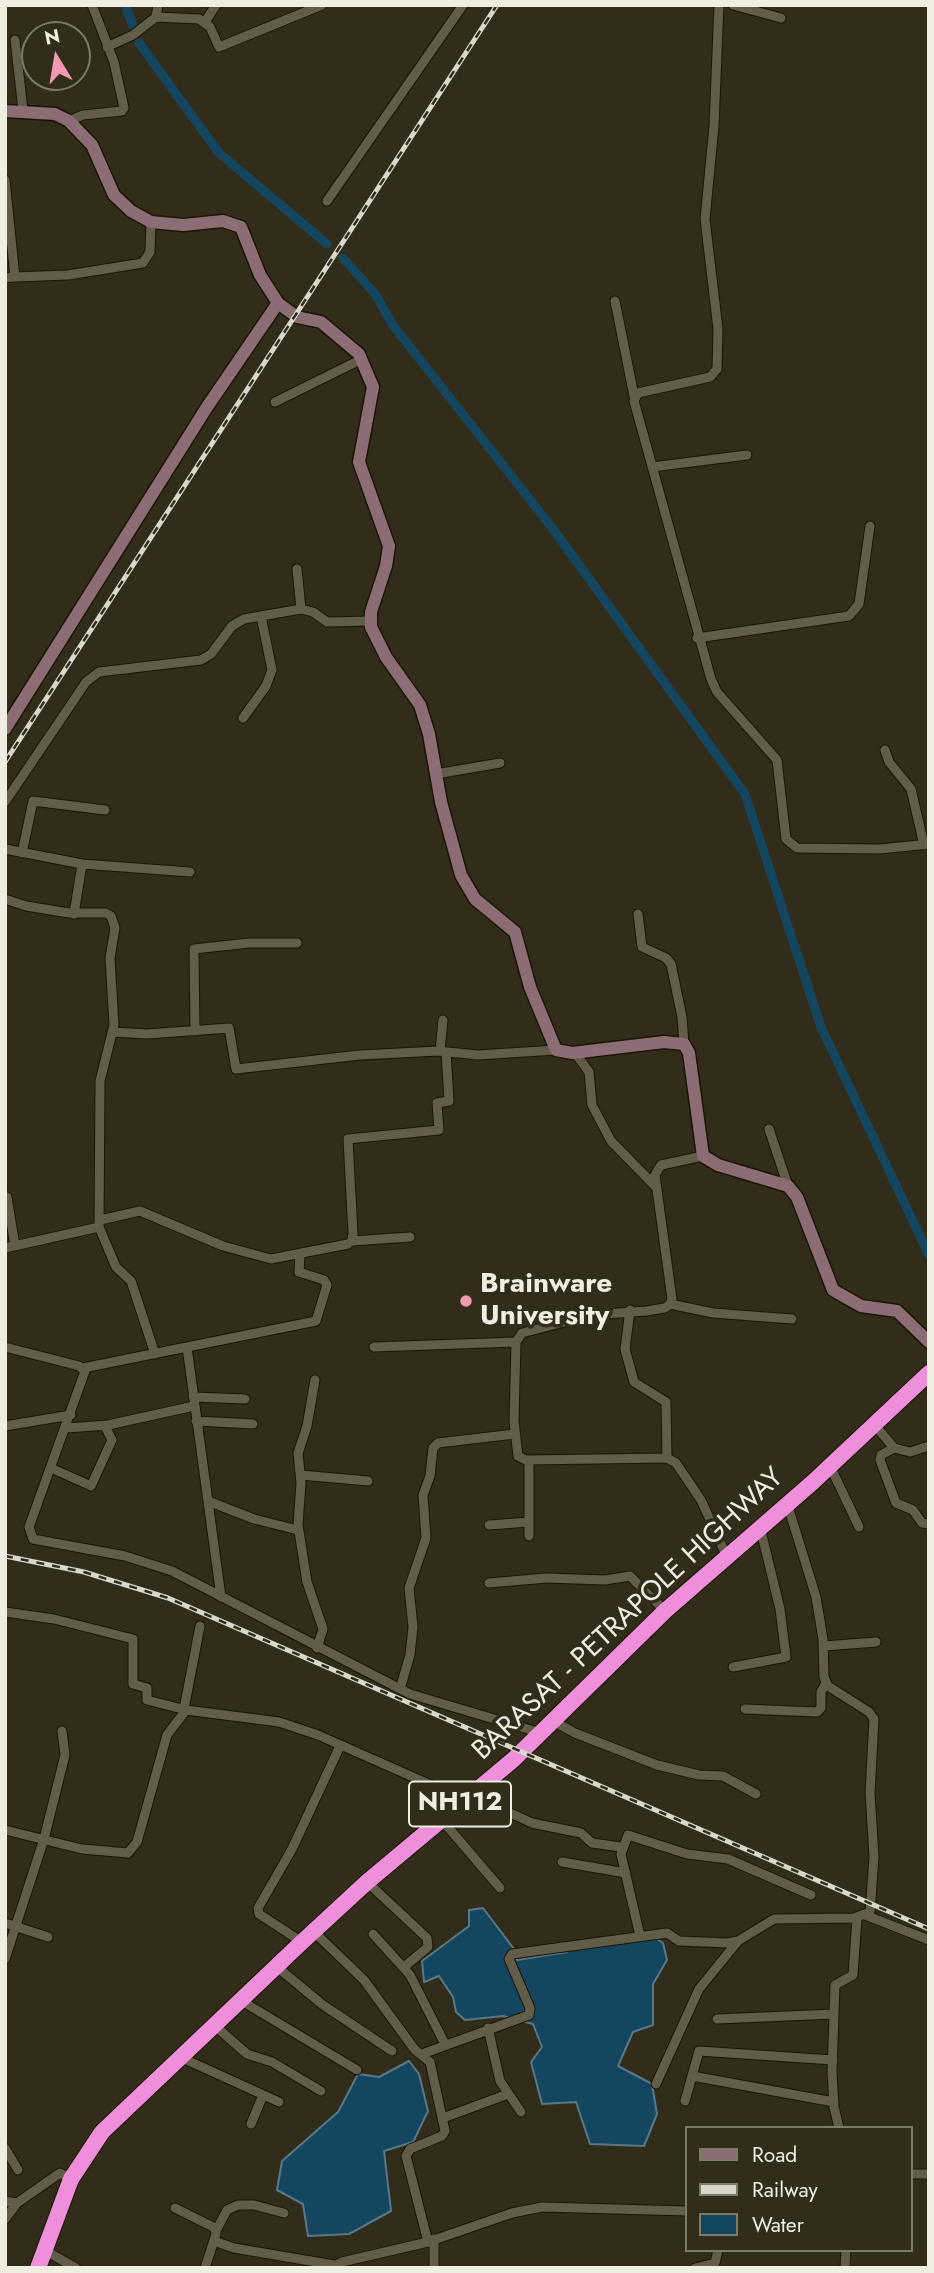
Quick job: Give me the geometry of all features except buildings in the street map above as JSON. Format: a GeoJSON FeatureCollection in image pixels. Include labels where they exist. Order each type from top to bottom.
{"type":"FeatureCollection","features":[{"type":"Feature","properties":{"kind":"highway","name":"BARASAT - PETRAPOLE HIGHWAY"},"geometry":{"type":"LineString","coordinates":[[38,2268],[71,2179],[102,2132],[178,2056],[367,1882],[541,1733],[665,1611],[830,1466],[929,1373]]}},
{"type":"Feature","properties":{"kind":"street"},"geometry":{"type":"LineString","coordinates":[[69,121],[83,114],[123,110],[123,98],[92,5]]}},
{"type":"Feature","properties":{"kind":"street"},"geometry":{"type":"LineString","coordinates":[[107,47],[137,32],[156,17],[159,5]]}},
{"type":"Feature","properties":{"kind":"street"},"geometry":{"type":"LineString","coordinates":[[205,22],[216,5]]}},
{"type":"Feature","properties":{"kind":"street"},"geometry":{"type":"LineString","coordinates":[[156,17],[190,18],[205,22],[219,47],[322,5]]}},
{"type":"Feature","properties":{"kind":"street"},"geometry":{"type":"LineString","coordinates":[[327,201],[463,5]]}},
{"type":"Feature","properties":{"kind":"street"},"geometry":{"type":"LineString","coordinates":[[634,396],[710,377],[717,369],[718,329],[705,219],[714,126],[719,5]]}},
{"type":"Feature","properties":{"kind":"street"},"geometry":{"type":"LineString","coordinates":[[733,5],[781,18]]}},
{"type":"Feature","properties":{"kind":"street"},"geometry":{"type":"LineString","coordinates":[[15,40],[23,110]]}},
{"type":"Feature","properties":{"kind":"street"},"geometry":{"type":"LineString","coordinates":[[5,111],[55,114],[69,121],[92,145],[114,195],[131,211],[151,222],[183,225],[223,220],[241,227],[264,285],[278,303],[297,317],[321,322],[335,331],[362,359],[373,387],[359,462],[389,546],[371,627],[386,657],[420,705],[461,875],[475,899],[515,932],[530,988],[556,1050]]}},
{"type":"Feature","properties":{"kind":"street"},"geometry":{"type":"LineString","coordinates":[[5,180],[10,277],[68,275],[143,263],[150,252],[151,222]]}},
{"type":"Feature","properties":{"kind":"street"},"geometry":{"type":"LineString","coordinates":[[615,301],[634,396],[697,638],[717,692],[777,760],[784,832],[791,846],[880,849],[926,844],[911,789],[889,762],[885,750]]}},
{"type":"Feature","properties":{"kind":"street"},"geometry":{"type":"LineString","coordinates":[[5,729],[207,407],[278,303]]}},
{"type":"Feature","properties":{"kind":"street"},"geometry":{"type":"LineString","coordinates":[[275,402],[362,359]]}},
{"type":"Feature","properties":{"kind":"street"},"geometry":{"type":"LineString","coordinates":[[652,467],[747,455]]}},
{"type":"Feature","properties":{"kind":"street"},"geometry":{"type":"LineString","coordinates":[[697,638],[849,616],[859,604],[870,526]]}},
{"type":"Feature","properties":{"kind":"street"},"geometry":{"type":"LineString","coordinates":[[297,569],[301,610]]}},
{"type":"Feature","properties":{"kind":"street"},"geometry":{"type":"LineString","coordinates":[[5,802],[86,681],[93,676],[108,670],[201,660],[211,654],[238,621],[261,616],[301,610],[313,612],[327,622],[371,621]]}},
{"type":"Feature","properties":{"kind":"street"},"geometry":{"type":"LineString","coordinates":[[243,718],[266,686],[272,670],[261,616]]}},
{"type":"Feature","properties":{"kind":"street"},"geometry":{"type":"LineString","coordinates":[[436,774],[500,763]]}},
{"type":"Feature","properties":{"kind":"street"},"geometry":{"type":"LineString","coordinates":[[22,853],[33,801],[105,810]]}},
{"type":"Feature","properties":{"kind":"street"},"geometry":{"type":"LineString","coordinates":[[5,849],[82,864],[190,872]]}},
{"type":"Feature","properties":{"kind":"street"},"geometry":{"type":"LineString","coordinates":[[75,914],[82,864]]}},
{"type":"Feature","properties":{"kind":"street"},"geometry":{"type":"LineString","coordinates":[[5,899],[29,907],[75,914],[106,913],[111,916],[114,925],[110,958],[113,1032],[100,1081],[100,1223],[116,1267],[131,1281],[155,1354]]}},
{"type":"Feature","properties":{"kind":"street"},"geometry":{"type":"LineString","coordinates":[[638,914],[642,947],[666,958],[671,964],[682,1017],[703,1156]]}},
{"type":"Feature","properties":{"kind":"street"},"geometry":{"type":"LineString","coordinates":[[195,1031],[194,949],[249,943],[297,943]]}},
{"type":"Feature","properties":{"kind":"street"},"geometry":{"type":"LineString","coordinates":[[352,1241],[348,1139],[439,1130],[437,1103],[449,1101],[443,1052],[443,1020]]}},
{"type":"Feature","properties":{"kind":"street"},"geometry":{"type":"LineString","coordinates":[[113,1032],[229,1028],[236,1069],[354,1055],[443,1052],[478,1055],[556,1050],[575,1053],[664,1042],[684,1044]]}},
{"type":"Feature","properties":{"kind":"street"},"geometry":{"type":"LineString","coordinates":[[575,1053],[589,1072],[592,1105],[611,1141],[656,1187]]}},
{"type":"Feature","properties":{"kind":"street"},"geometry":{"type":"LineString","coordinates":[[769,1129],[788,1186],[797,1197],[833,1290],[861,1306],[897,1311],[929,1342]]}},
{"type":"Feature","properties":{"kind":"street"},"geometry":{"type":"LineString","coordinates":[[727,1557],[686,1474],[667,1458],[529,1461],[519,1456],[515,1434],[516,1342],[522,1333],[591,1315],[665,1308],[670,1304],[672,1299],[655,1175],[661,1165],[703,1156],[718,1165],[788,1186]]}},
{"type":"Feature","properties":{"kind":"street"},"geometry":{"type":"LineString","coordinates":[[6,1197],[10,1247],[141,1211],[234,1250],[271,1259],[352,1241],[410,1237]]}},
{"type":"Feature","properties":{"kind":"street"},"geometry":{"type":"LineString","coordinates":[[5,1347],[83,1368],[317,1321],[327,1284],[324,1280],[299,1272],[300,1254]]}},
{"type":"Feature","properties":{"kind":"street"},"geometry":{"type":"LineString","coordinates":[[670,1304],[713,1313],[792,1319]]}},
{"type":"Feature","properties":{"kind":"street"},"geometry":{"type":"LineString","coordinates":[[630,1310],[624,1343],[627,1359],[634,1382],[666,1402],[667,1458]]}},
{"type":"Feature","properties":{"kind":"street"},"geometry":{"type":"LineString","coordinates":[[374,1347],[516,1342]]}},
{"type":"Feature","properties":{"kind":"street"},"geometry":{"type":"LineString","coordinates":[[187,1347],[222,1597]]}},
{"type":"Feature","properties":{"kind":"street"},"geometry":{"type":"LineString","coordinates":[[83,1368],[85,1380],[29,1527],[33,1539],[124,1556],[172,1571],[400,1689],[459,1710],[541,1733]]}},
{"type":"Feature","properties":{"kind":"street"},"geometry":{"type":"LineString","coordinates":[[315,1380],[307,1426],[298,1453],[298,1530],[307,1582],[323,1629],[317,1648]]}},
{"type":"Feature","properties":{"kind":"street"},"geometry":{"type":"LineString","coordinates":[[66,1428],[105,1426],[193,1401],[245,1399]]}},
{"type":"Feature","properties":{"kind":"street"},"geometry":{"type":"LineString","coordinates":[[5,1426],[71,1415]]}},
{"type":"Feature","properties":{"kind":"street"},"geometry":{"type":"LineString","coordinates":[[196,1421],[253,1424]]}},
{"type":"Feature","properties":{"kind":"street"},"geometry":{"type":"LineString","coordinates":[[874,1424],[894,1448],[910,1452],[929,1446]]}},
{"type":"Feature","properties":{"kind":"street"},"geometry":{"type":"LineString","coordinates":[[51,1468],[91,1486],[112,1440],[105,1426]]}},
{"type":"Feature","properties":{"kind":"street"},"geometry":{"type":"LineString","coordinates":[[400,1689],[410,1655],[413,1627],[409,1588],[426,1535],[423,1495],[430,1476],[433,1448],[439,1443],[515,1434]]}},
{"type":"Feature","properties":{"kind":"street"},"geometry":{"type":"LineString","coordinates":[[894,1448],[881,1455],[880,1460],[895,1503],[913,1510],[922,1523],[929,1524]]}},
{"type":"Feature","properties":{"kind":"street"},"geometry":{"type":"LineString","coordinates":[[529,1461],[529,1536]]}},
{"type":"Feature","properties":{"kind":"street"},"geometry":{"type":"LineString","coordinates":[[830,1466],[859,1527]]}},
{"type":"Feature","properties":{"kind":"street"},"geometry":{"type":"LineString","coordinates":[[300,1475],[368,1481]]}},
{"type":"Feature","properties":{"kind":"street"},"geometry":{"type":"LineString","coordinates":[[208,1501],[254,1519],[298,1530]]}},
{"type":"Feature","properties":{"kind":"street"},"geometry":{"type":"LineString","coordinates":[[787,1503],[816,1597],[824,1646],[823,1671],[826,1682],[869,1712],[875,1724],[870,1793],[874,1857],[873,1906],[861,1917],[854,1972],[851,1977],[836,1982],[833,2060],[834,2102],[839,2126]]}},
{"type":"Feature","properties":{"kind":"street"},"geometry":{"type":"LineString","coordinates":[[489,1525],[529,1522]]}},
{"type":"Feature","properties":{"kind":"street"},"geometry":{"type":"LineString","coordinates":[[733,1667],[786,1657],[780,1609],[760,1527]]}},
{"type":"Feature","properties":{"kind":"street"},"geometry":{"type":"LineString","coordinates":[[488,1583],[547,1578],[600,1581],[630,1576],[665,1611]]}},
{"type":"Feature","properties":{"kind":"street"},"geometry":{"type":"LineString","coordinates":[[5,1612],[48,1618],[133,1639],[132,1684],[146,1688],[147,1700],[185,1710],[279,1723],[532,1823],[581,1833],[592,1843],[621,1847]]}},
{"type":"Feature","properties":{"kind":"street"},"geometry":{"type":"LineString","coordinates":[[5,1830],[112,1854],[128,1853],[133,1848],[167,1735],[185,1710],[200,1626]]}},
{"type":"Feature","properties":{"kind":"street"},"geometry":{"type":"LineString","coordinates":[[824,1646],[876,1642]]}},
{"type":"Feature","properties":{"kind":"street"},"geometry":{"type":"LineString","coordinates":[[745,1709],[817,1712],[821,1708],[821,1692],[826,1682]]}},
{"type":"Feature","properties":{"kind":"street"},"geometry":{"type":"LineString","coordinates":[[553,1721],[575,1733],[657,1765],[699,1775],[723,1776],[756,1794]]}},
{"type":"Feature","properties":{"kind":"street"},"geometry":{"type":"LineString","coordinates":[[5,1959],[44,1839],[65,1755],[62,1731]]}},
{"type":"Feature","properties":{"kind":"street"},"geometry":{"type":"LineString","coordinates":[[340,1746],[292,1849],[258,1908],[259,1914],[308,1937],[364,1980],[411,2046],[430,2062],[443,2118],[443,2134],[410,2149],[406,2156],[431,2240],[434,2268]]}},
{"type":"Feature","properties":{"kind":"street"},"geometry":{"type":"LineString","coordinates":[[441,1819],[500,1888]]}},
{"type":"Feature","properties":{"kind":"street"},"geometry":{"type":"LineString","coordinates":[[640,1936],[621,1847],[626,1835],[630,1834],[683,1853],[729,1858],[811,1895]]}},
{"type":"Feature","properties":{"kind":"street"},"geometry":{"type":"LineString","coordinates":[[562,1862],[626,1873]]}},
{"type":"Feature","properties":{"kind":"street"},"geometry":{"type":"LineString","coordinates":[[367,1882],[427,1938],[428,1947],[404,1967]]}},
{"type":"Feature","properties":{"kind":"street"},"geometry":{"type":"LineString","coordinates":[[656,2084],[699,1989],[738,1941],[774,1919],[861,1917],[929,1940]]}},
{"type":"Feature","properties":{"kind":"street"},"geometry":{"type":"LineString","coordinates":[[5,1923],[48,1937]]}},
{"type":"Feature","properties":{"kind":"street"},"geometry":{"type":"LineString","coordinates":[[422,2054],[531,2012],[509,1959],[512,1954],[667,1933],[679,1941],[738,1941]]}},
{"type":"Feature","properties":{"kind":"street"},"geometry":{"type":"LineString","coordinates":[[373,1934],[404,1967],[445,2045]]}},
{"type":"Feature","properties":{"kind":"street"},"geometry":{"type":"LineString","coordinates":[[277,1967],[323,2005],[392,2052]]}},
{"type":"Feature","properties":{"kind":"street"},"geometry":{"type":"LineString","coordinates":[[240,2000],[357,2070]]}},
{"type":"Feature","properties":{"kind":"street"},"geometry":{"type":"LineString","coordinates":[[717,2019],[834,2014]]}},
{"type":"Feature","properties":{"kind":"street"},"geometry":{"type":"LineString","coordinates":[[214,2025],[247,2054],[272,2062],[321,2091]]}},
{"type":"Feature","properties":{"kind":"street"},"geometry":{"type":"LineString","coordinates":[[488,2028],[500,2081],[521,2112]]}},
{"type":"Feature","properties":{"kind":"street"},"geometry":{"type":"LineString","coordinates":[[685,2101],[699,2051],[833,2060]]}},
{"type":"Feature","properties":{"kind":"street"},"geometry":{"type":"LineString","coordinates":[[178,2056],[279,2102]]}},
{"type":"Feature","properties":{"kind":"street"},"geometry":{"type":"LineString","coordinates":[[692,2076],[834,2102]]}},
{"type":"Feature","properties":{"kind":"street"},"geometry":{"type":"LineString","coordinates":[[443,2118],[508,2094]]}},
{"type":"Feature","properties":{"kind":"street"},"geometry":{"type":"LineString","coordinates":[[251,2124],[263,2095]]}},
{"type":"Feature","properties":{"kind":"street"},"geometry":{"type":"LineString","coordinates":[[5,2148],[18,2171]]}},
{"type":"Feature","properties":{"kind":"street"},"geometry":{"type":"LineString","coordinates":[[5,2219],[17,2203],[60,2173],[71,2179]]}},
{"type":"Feature","properties":{"kind":"street"},"geometry":{"type":"LineString","coordinates":[[5,2202],[17,2203]]}},
{"type":"Feature","properties":{"kind":"street"},"geometry":{"type":"LineString","coordinates":[[205,2268],[227,2210],[238,2205],[260,2206],[284,2213]]}},
{"type":"Feature","properties":{"kind":"street"},"geometry":{"type":"LineString","coordinates":[[175,2208],[234,2248],[333,2266],[431,2240],[512,2213],[542,2207],[563,2205],[685,2211]]}},
{"type":"Feature","properties":{"kind":"street"},"geometry":{"type":"LineString","coordinates":[[44,2250],[76,2268]]}},
{"type":"Feature","properties":{"kind":"street"},"geometry":{"type":"LineString","coordinates":[[695,2268],[715,2263],[718,2252]]}},
{"type":"Feature","properties":{"kind":"water"},"geometry":{"type":"Polygon","coordinates":[[[483,1908],[514,1949],[517,1960],[567,1952],[574,1943],[650,1934],[663,1943],[667,1960],[653,1984],[653,2025],[633,2032],[618,2066],[652,2084],[657,2114],[644,2146],[590,2144],[576,2102],[542,2104],[531,2062],[542,2047],[533,2024],[503,2016],[465,2020],[456,2012],[453,1997],[439,1976],[424,1982],[422,1961],[469,1926],[469,1910],[483,1908]]]}},
{"type":"Feature","properties":{"kind":"water"},"geometry":{"type":"Polygon","coordinates":[[[409,2061],[419,2074],[428,2111],[413,2142],[384,2151],[391,2211],[349,2234],[308,2236],[303,2204],[277,2190],[282,2161],[338,2112],[358,2074],[379,2077],[409,2061]]]}},
{"type":"Feature","properties":{"kind":"waterway"},"geometry":{"type":"LineString","coordinates":[[125,5],[133,26]]}},
{"type":"Feature","properties":{"kind":"waterway"},"geometry":{"type":"LineString","coordinates":[[139,43],[219,153],[327,244]]}},
{"type":"Feature","properties":{"kind":"waterway"},"geometry":{"type":"LineString","coordinates":[[343,258],[376,295],[392,324],[553,529],[745,794],[821,1027],[929,1255]]}},
{"type":"Feature","properties":{"kind":"railway"},"geometry":{"type":"LineString","coordinates":[[5,762],[497,5]]}},
{"type":"Feature","properties":{"kind":"railway"},"geometry":{"type":"LineString","coordinates":[[5,1556],[84,1572],[168,1598],[929,1929]]}},
{"type":"Feature","properties":{"kind":"place","name":"Brainware University"},"geometry":{"type":"Point","coordinates":[466,1301]}}]}
